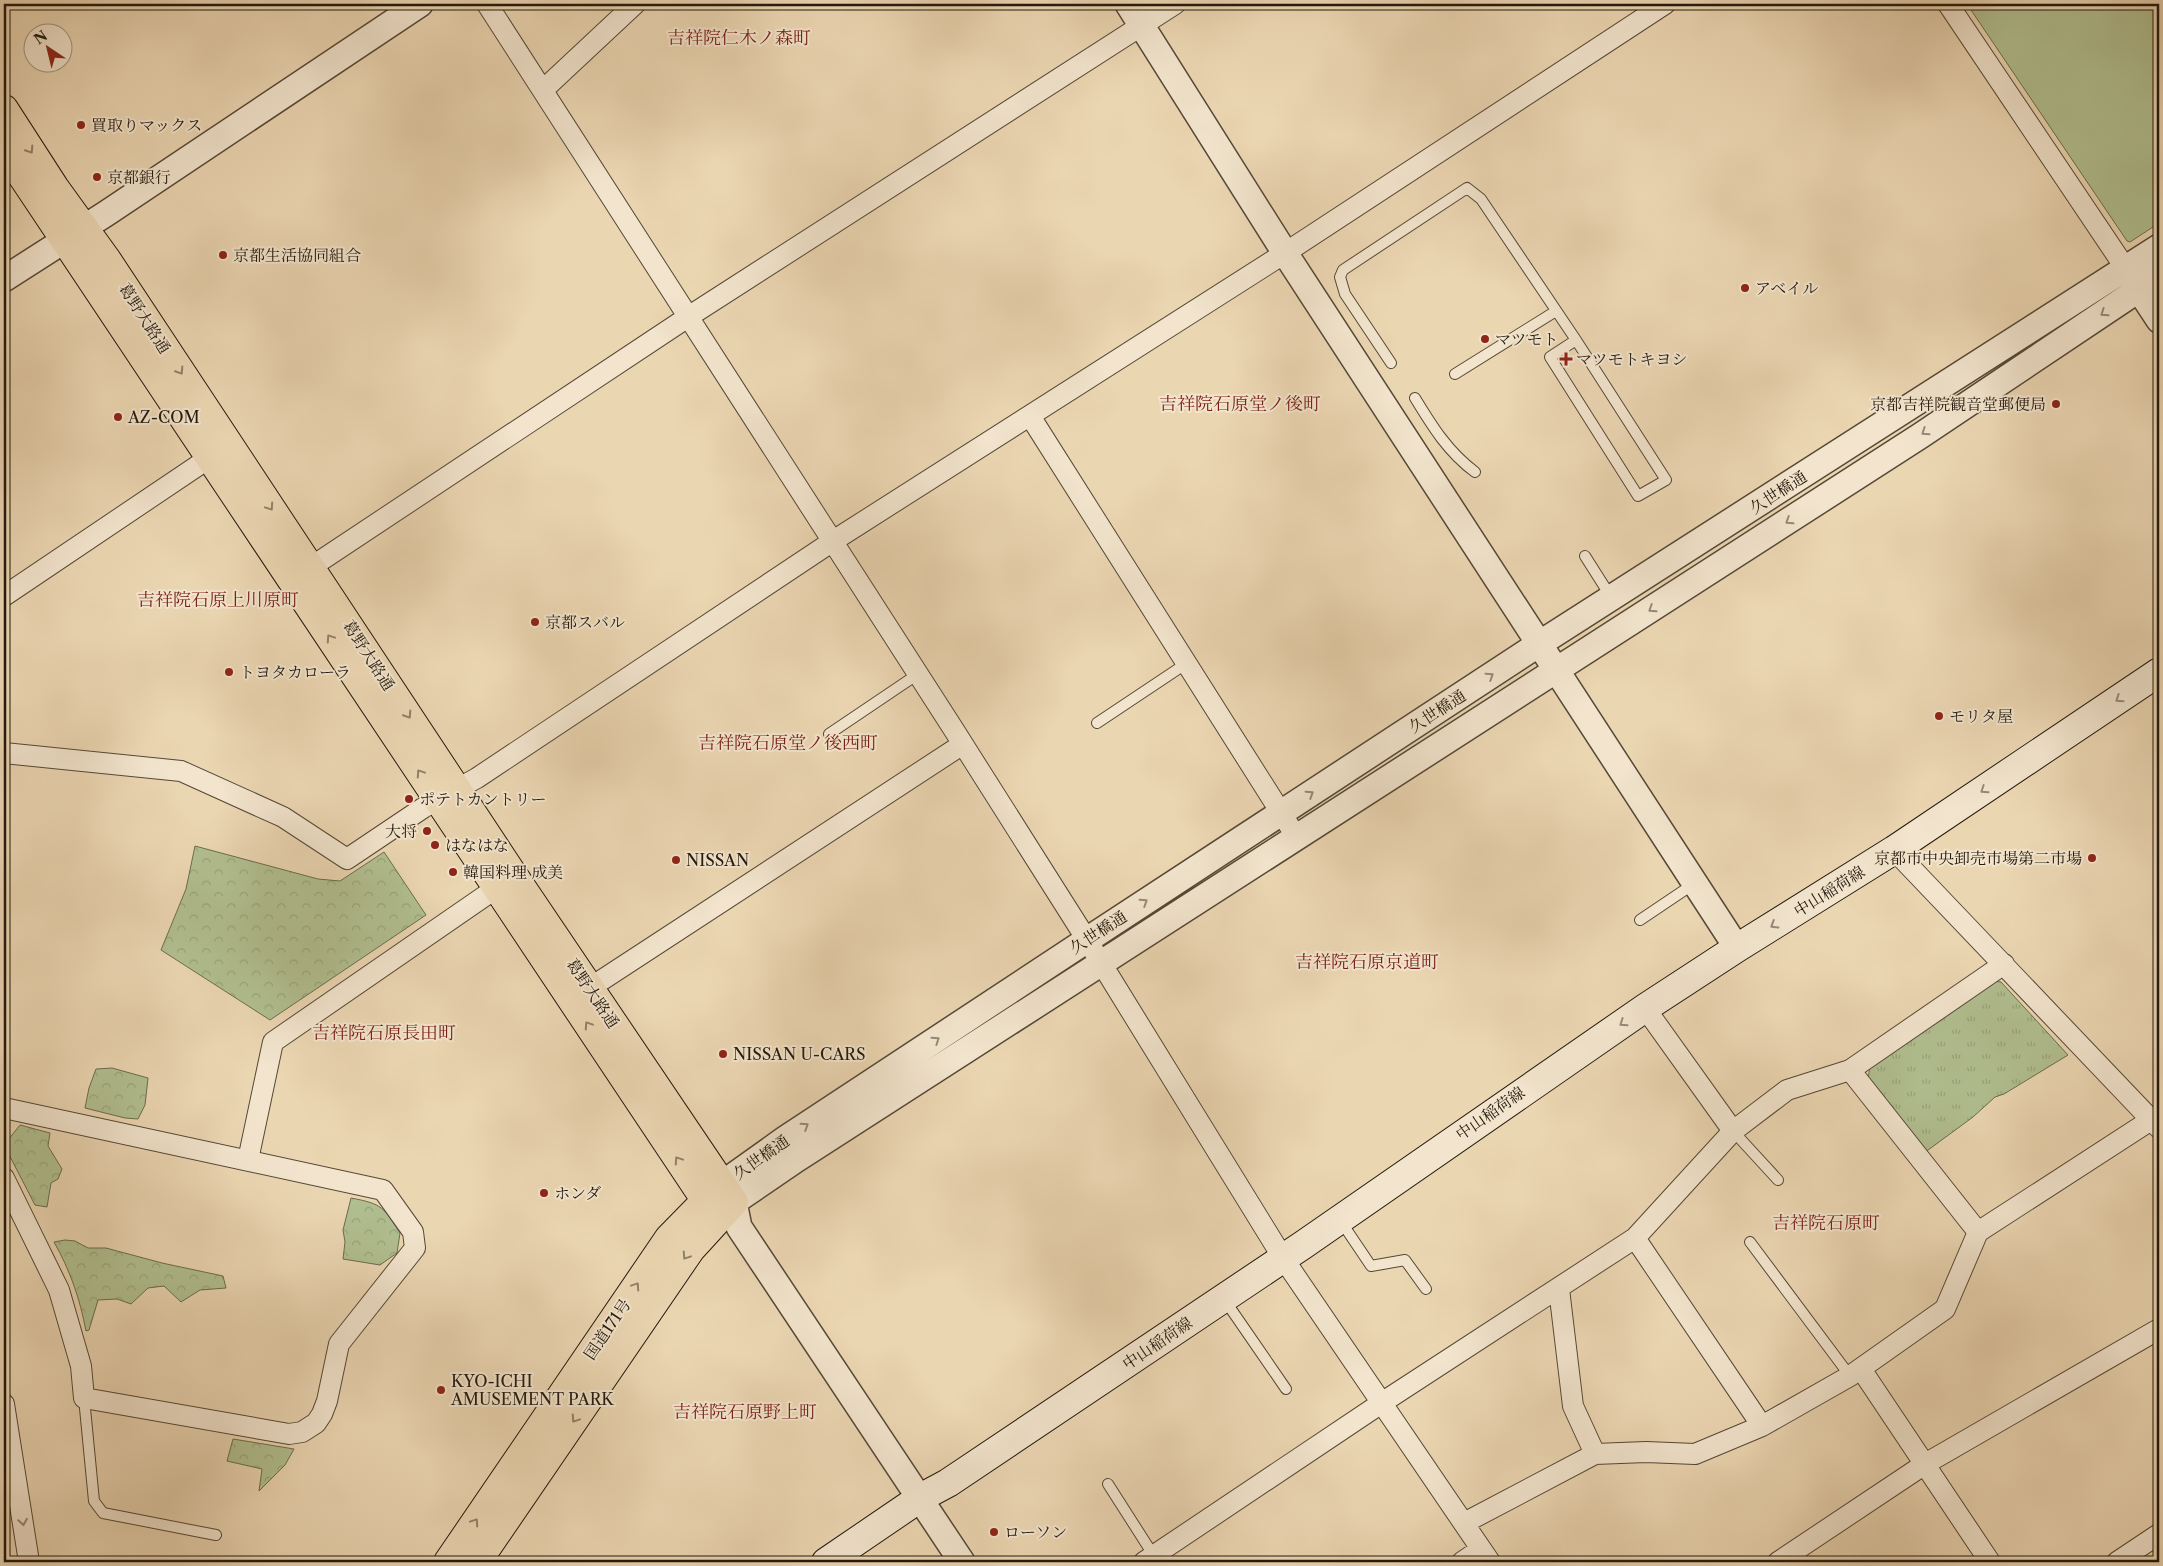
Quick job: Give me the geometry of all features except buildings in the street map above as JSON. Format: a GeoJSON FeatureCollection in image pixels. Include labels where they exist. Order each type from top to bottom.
{"type":"FeatureCollection","features":[{"type":"Feature","properties":{"kind":"highway","name":"葛野大路通"},"geometry":{"type":"LineString","coordinates":[[4,109],[74,234],[723,1207]]}},
{"type":"Feature","properties":{"kind":"highway","name":"葛野大路通"},"geometry":{"type":"LineString","coordinates":[[4,149],[74,234]]}},
{"type":"Feature","properties":{"kind":"highway","name":"国道171号"},"geometry":{"type":"LineString","coordinates":[[448,1562],[669,1238],[723,1207]]}},
{"type":"Feature","properties":{"kind":"highway","name":"国道171号"},"geometry":{"type":"LineString","coordinates":[[477,1562],[691,1249],[723,1207]]}},
{"type":"Feature","properties":{"kind":"main road","name":"中山稲荷線"},"geometry":{"type":"LineString","coordinates":[[826,1562],[920,1498],[948,1483],[1224,1298],[1645,1008],[1894,850],[2159,672]]}},
{"type":"Feature","properties":{"kind":"street"},"geometry":{"type":"LineString","coordinates":[[4,279],[420,4]]}},
{"type":"Feature","properties":{"kind":"street"},"geometry":{"type":"LineString","coordinates":[[487,4],[963,744],[1283,1258],[1383,1402],[1486,1556],[1462,1562]]}},
{"type":"Feature","properties":{"kind":"street"},"geometry":{"type":"LineString","coordinates":[[543,90],[635,4]]}},
{"type":"Feature","properties":{"kind":"street"},"geometry":{"type":"LineString","coordinates":[[1128,4],[1285,253],[1737,948]]}},
{"type":"Feature","properties":{"kind":"street"},"geometry":{"type":"LineString","coordinates":[[301,574],[688,317],[1175,4]]}},
{"type":"Feature","properties":{"kind":"street"},"geometry":{"type":"LineString","coordinates":[[4,753],[181,771],[283,817],[347,859],[448,795],[833,542],[1285,253],[1665,4]]}},
{"type":"Feature","properties":{"kind":"street"},"geometry":{"type":"LineString","coordinates":[[1948,4],[2141,278],[2159,320]]}},
{"type":"Feature","properties":{"kind":"street","name":"久世橋通"},"geometry":{"type":"LineString","coordinates":[[723,1207],[1920,436],[2141,278],[2159,248]]}},
{"type":"Feature","properties":{"kind":"street","name":"久世橋通"},"geometry":{"type":"LineString","coordinates":[[723,1207],[785,1140],[1086,940],[1611,598],[2141,278]]}},
{"type":"Feature","properties":{"kind":"street"},"geometry":{"type":"LineString","coordinates":[[1030,416],[1297,838]]}},
{"type":"Feature","properties":{"kind":"street"},"geometry":{"type":"LineString","coordinates":[[4,596],[219,451]]}},
{"type":"Feature","properties":{"kind":"street"},"geometry":{"type":"LineString","coordinates":[[580,994],[963,744]]}},
{"type":"Feature","properties":{"kind":"street"},"geometry":{"type":"LineString","coordinates":[[1464,1523],[1595,1454],[1646,1452],[1696,1454],[1762,1426],[1856,1372],[1945,1309],[1978,1232],[2155,1124],[1894,850]]}},
{"type":"Feature","properties":{"kind":"street"},"geometry":{"type":"LineString","coordinates":[[248,1160],[273,1042],[505,882]]}},
{"type":"Feature","properties":{"kind":"street"},"geometry":{"type":"LineString","coordinates":[[1149,1559],[1383,1402],[1636,1238],[1733,1131],[1787,1090],[1850,1070],[2004,964]]}},
{"type":"Feature","properties":{"kind":"street"},"geometry":{"type":"LineString","coordinates":[[1645,1008],[1733,1131]]}},
{"type":"Feature","properties":{"kind":"street"},"geometry":{"type":"LineString","coordinates":[[1850,1070],[1978,1232]]}},
{"type":"Feature","properties":{"kind":"street"},"geometry":{"type":"LineString","coordinates":[[4,1108],[383,1190],[413,1232],[415,1248],[339,1344],[327,1400],[322,1414],[316,1423],[302,1432],[289,1434],[84,1398],[81,1366],[59,1290],[4,1178]]}},
{"type":"Feature","properties":{"kind":"street"},"geometry":{"type":"LineString","coordinates":[[723,1207],[962,1562]]}},
{"type":"Feature","properties":{"kind":"street"},"geometry":{"type":"LineString","coordinates":[[1636,1238],[1762,1426]]}},
{"type":"Feature","properties":{"kind":"street"},"geometry":{"type":"LineString","coordinates":[[1559,1289],[1574,1406],[1595,1454]]}},
{"type":"Feature","properties":{"kind":"street"},"geometry":{"type":"LineString","coordinates":[[1778,1562],[1925,1464],[2159,1329]]}},
{"type":"Feature","properties":{"kind":"street"},"geometry":{"type":"LineString","coordinates":[[1856,1372],[1925,1464],[1990,1562]]}},
{"type":"Feature","properties":{"kind":"street"},"geometry":{"type":"LineString","coordinates":[[4,1404],[29,1562]]}},
{"type":"Feature","properties":{"kind":"street"},"geometry":{"type":"LineString","coordinates":[[2117,1562],[2159,1534]]}},
{"type":"Feature","properties":{"kind":"lane"},"geometry":{"type":"LineString","coordinates":[[1391,363],[1345,294],[1340,277],[1343,270],[1467,188],[1481,199],[1576,340],[1666,480],[1638,496],[1550,357],[1576,340]]}},
{"type":"Feature","properties":{"kind":"lane"},"geometry":{"type":"LineString","coordinates":[[1455,374],[1556,311]]}},
{"type":"Feature","properties":{"kind":"lane"},"geometry":{"type":"LineString","coordinates":[[1415,398],[1435,432],[1462,462],[1475,472]]}},
{"type":"Feature","properties":{"kind":"lane"},"geometry":{"type":"LineString","coordinates":[[1585,556],[1611,598]]}},
{"type":"Feature","properties":{"kind":"lane"},"geometry":{"type":"LineString","coordinates":[[1097,723],[1187,664]]}},
{"type":"Feature","properties":{"kind":"lane"},"geometry":{"type":"LineString","coordinates":[[829,734],[918,674]]}},
{"type":"Feature","properties":{"kind":"lane"},"geometry":{"type":"LineString","coordinates":[[1640,920],[1695,883]]}},
{"type":"Feature","properties":{"kind":"lane"},"geometry":{"type":"LineString","coordinates":[[1733,1131],[1778,1180]]}},
{"type":"Feature","properties":{"kind":"lane"},"geometry":{"type":"LineString","coordinates":[[1339,1219],[1371,1266],[1405,1260],[1426,1289]]}},
{"type":"Feature","properties":{"kind":"lane"},"geometry":{"type":"LineString","coordinates":[[1750,1242],[1856,1372]]}},
{"type":"Feature","properties":{"kind":"lane"},"geometry":{"type":"LineString","coordinates":[[1224,1298],[1286,1389]]}},
{"type":"Feature","properties":{"kind":"lane"},"geometry":{"type":"LineString","coordinates":[[84,1398],[94,1501],[103,1513],[216,1535]]}},
{"type":"Feature","properties":{"kind":"lane"},"geometry":{"type":"LineString","coordinates":[[1108,1484],[1149,1559]]}},
{"type":"Feature","properties":{"kind":"green space"},"geometry":{"type":"Polygon","coordinates":[[[1967,4],[2159,4],[2159,223],[2130,242],[2127,241],[1967,4]]]}},
{"type":"Feature","properties":{"kind":"green space"},"geometry":{"type":"Polygon","coordinates":[[[195,846],[318,879],[340,881],[384,852],[426,915],[270,1020],[161,950],[186,889],[195,846]]]}},
{"type":"Feature","properties":{"kind":"green space"},"geometry":{"type":"Polygon","coordinates":[[[1993,981],[2001,982],[2068,1055],[2004,1094],[1995,1097],[1973,1117],[1924,1153],[1868,1080],[1870,1065],[1993,981]]]}},
{"type":"Feature","properties":{"kind":"green space"},"geometry":{"type":"Polygon","coordinates":[[[112,1068],[148,1078],[145,1105],[138,1119],[125,1118],[85,1108],[89,1088],[96,1069],[112,1068]]]}},
{"type":"Feature","properties":{"kind":"green space"},"geometry":{"type":"Polygon","coordinates":[[[20,1125],[50,1133],[48,1146],[62,1169],[58,1179],[51,1183],[47,1207],[35,1205],[4,1145],[20,1125]]]}},
{"type":"Feature","properties":{"kind":"green space"},"geometry":{"type":"Polygon","coordinates":[[[351,1198],[370,1202],[381,1208],[390,1217],[400,1233],[397,1253],[380,1265],[343,1259],[345,1242],[343,1230],[351,1198]]]}},
{"type":"Feature","properties":{"kind":"green space"},"geometry":{"type":"Polygon","coordinates":[[[75,1241],[88,1248],[106,1248],[162,1263],[223,1276],[226,1288],[200,1290],[181,1302],[164,1286],[148,1288],[131,1304],[117,1299],[98,1300],[89,1330],[86,1331],[74,1285],[54,1242],[75,1241]]]}},
{"type":"Feature","properties":{"kind":"green space"},"geometry":{"type":"Polygon","coordinates":[[[233,1439],[294,1449],[285,1465],[259,1491],[262,1469],[227,1461],[233,1439]]]}},
{"type":"Feature","properties":{"kind":"place","name":"買取りマックス"},"geometry":{"type":"Point","coordinates":[81,125]}},
{"type":"Feature","properties":{"kind":"place","name":"京都銀行"},"geometry":{"type":"Point","coordinates":[97,177]}},
{"type":"Feature","properties":{"kind":"place","name":"京都生活協同組合"},"geometry":{"type":"Point","coordinates":[223,255]}},
{"type":"Feature","properties":{"kind":"place","name":"アベイル"},"geometry":{"type":"Point","coordinates":[1745,288]}},
{"type":"Feature","properties":{"kind":"place","name":"マツモト"},"geometry":{"type":"Point","coordinates":[1485,339]}},
{"type":"Feature","properties":{"kind":"place","name":"マツモトキヨシ"},"geometry":{"type":"Point","coordinates":[1566,359]}},
{"type":"Feature","properties":{"kind":"place","name":"京都吉祥院観音堂郵便局"},"geometry":{"type":"Point","coordinates":[2056,404]}},
{"type":"Feature","properties":{"kind":"place","name":"AZ-COM"},"geometry":{"type":"Point","coordinates":[118,417]}},
{"type":"Feature","properties":{"kind":"place","name":"京都スバル"},"geometry":{"type":"Point","coordinates":[535,622]}},
{"type":"Feature","properties":{"kind":"place","name":"トヨタカローラ"},"geometry":{"type":"Point","coordinates":[229,672]}},
{"type":"Feature","properties":{"kind":"place","name":"モリタ屋"},"geometry":{"type":"Point","coordinates":[1939,716]}},
{"type":"Feature","properties":{"kind":"place","name":"ポテトカントリー"},"geometry":{"type":"Point","coordinates":[409,799]}},
{"type":"Feature","properties":{"kind":"place","name":"大将"},"geometry":{"type":"Point","coordinates":[427,831]}},
{"type":"Feature","properties":{"kind":"place","name":"はなはな"},"geometry":{"type":"Point","coordinates":[435,845]}},
{"type":"Feature","properties":{"kind":"place","name":"京都市中央卸売市場第二市場"},"geometry":{"type":"Point","coordinates":[2092,858]}},
{"type":"Feature","properties":{"kind":"place","name":"NISSAN"},"geometry":{"type":"Point","coordinates":[676,860]}},
{"type":"Feature","properties":{"kind":"place","name":"韓国料理 成美"},"geometry":{"type":"Point","coordinates":[453,872]}},
{"type":"Feature","properties":{"kind":"place","name":"NISSAN U-CARS"},"geometry":{"type":"Point","coordinates":[723,1054]}},
{"type":"Feature","properties":{"kind":"place","name":"ホンダ"},"geometry":{"type":"Point","coordinates":[544,1193]}},
{"type":"Feature","properties":{"kind":"place","name":"KYO-ICHI AMUSEMENT PARK"},"geometry":{"type":"Point","coordinates":[441,1390]}},
{"type":"Feature","properties":{"kind":"place","name":"ローソン"},"geometry":{"type":"Point","coordinates":[994,1532]}},
{"type":"Feature","properties":{"kind":"district","name":"吉祥院仁木ノ森町"},"geometry":{"type":"Point","coordinates":[739,38]}},
{"type":"Feature","properties":{"kind":"district","name":"吉祥院石原堂ノ後町"},"geometry":{"type":"Point","coordinates":[1240,404]}},
{"type":"Feature","properties":{"kind":"district","name":"吉祥院石原上川原町"},"geometry":{"type":"Point","coordinates":[218,600]}},
{"type":"Feature","properties":{"kind":"district","name":"吉祥院石原堂ノ後西町"},"geometry":{"type":"Point","coordinates":[788,743]}},
{"type":"Feature","properties":{"kind":"district","name":"吉祥院石原京道町"},"geometry":{"type":"Point","coordinates":[1367,962]}},
{"type":"Feature","properties":{"kind":"district","name":"吉祥院石原長田町"},"geometry":{"type":"Point","coordinates":[384,1033]}},
{"type":"Feature","properties":{"kind":"district","name":"吉祥院石原町"},"geometry":{"type":"Point","coordinates":[1826,1223]}},
{"type":"Feature","properties":{"kind":"district","name":"吉祥院石原野上町"},"geometry":{"type":"Point","coordinates":[745,1412]}}]}
